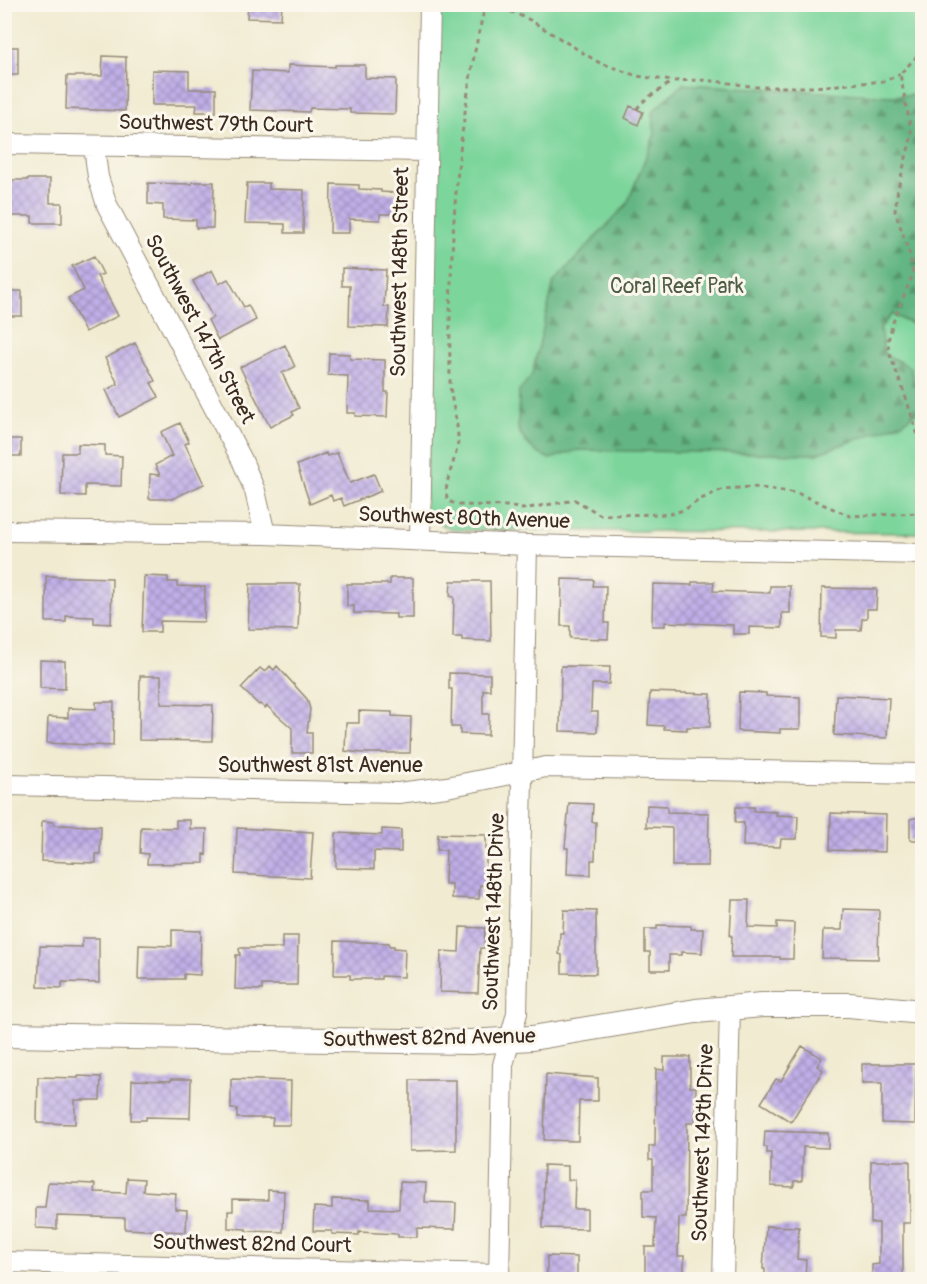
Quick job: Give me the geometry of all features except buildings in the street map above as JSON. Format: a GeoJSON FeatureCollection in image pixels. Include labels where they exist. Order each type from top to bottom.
{"type":"FeatureCollection","features":[{"type":"Feature","properties":{"kind":"street","name":"Southwest 148th Street"},"geometry":{"type":"LineString","coordinates":[[420,540],[430,4]]}},
{"type":"Feature","properties":{"kind":"street","name":"Southwest 79th Court"},"geometry":{"type":"LineString","coordinates":[[4,144],[426,151]]}},
{"type":"Feature","properties":{"kind":"street","name":"Southwest 147th Street"},"geometry":{"type":"LineString","coordinates":[[94,147],[98,177],[107,205],[242,460],[255,491],[265,534]]}},
{"type":"Feature","properties":{"kind":"street","name":"Southwest 80th Avenue"},"geometry":{"type":"LineString","coordinates":[[4,531],[265,534],[527,545],[922,554]]}},
{"type":"Feature","properties":{"kind":"street","name":"Southwest 148th Drive"},"geometry":{"type":"LineString","coordinates":[[499,1277],[503,1065],[517,1012],[527,545]]}},
{"type":"Feature","properties":{"kind":"street","name":"Southwest 81st Avenue"},"geometry":{"type":"LineString","coordinates":[[4,785],[398,793],[546,767],[922,774]]}},
{"type":"Feature","properties":{"kind":"street","name":"Southwest 82nd Avenue"},"geometry":{"type":"LineString","coordinates":[[4,1035],[471,1042],[552,1035],[696,1011],[782,1004],[880,1007],[922,1012]]}},
{"type":"Feature","properties":{"kind":"street","name":"Southwest 149th Drive"},"geometry":{"type":"LineString","coordinates":[[723,1280],[730,1008]]}},
{"type":"Feature","properties":{"kind":"street","name":"Southwest 82nd Court"},"geometry":{"type":"LineString","coordinates":[[4,1262],[499,1277]]}},
{"type":"Feature","properties":{"kind":"path"},"geometry":{"type":"LineString","coordinates":[[486,4],[471,67],[455,199],[450,383],[458,440],[446,494],[448,501],[458,505],[508,506],[522,509],[575,500],[601,515],[670,514],[684,510],[723,489],[745,487],[796,492],[850,516],[922,515],[917,433],[889,352],[888,341],[893,322],[913,274],[910,255],[898,226],[895,211],[895,199],[912,135],[900,74]]}},
{"type":"Feature","properties":{"kind":"path"},"geometry":{"type":"LineString","coordinates":[[494,4],[530,20],[598,62],[637,76],[672,81],[712,81],[756,87],[814,87],[885,81],[900,74],[922,51]]}},
{"type":"Feature","properties":{"kind":"path"},"geometry":{"type":"LineString","coordinates":[[637,109],[644,101],[672,81]]}},
{"type":"Feature","properties":{"kind":"green space","name":"Coral Reef Park"},"geometry":{"type":"Polygon","coordinates":[[[438,5],[922,5],[922,533],[451,530],[425,514],[438,5]]]}},
{"type":"Feature","properties":{"kind":"green space"},"geometry":{"type":"Polygon","coordinates":[[[683,84],[892,96],[922,94],[922,329],[892,314],[880,328],[884,354],[910,367],[922,408],[902,423],[816,454],[578,450],[550,459],[537,453],[525,441],[518,429],[519,391],[532,375],[554,282],[627,204],[655,134],[652,112],[683,84]]]}}]}
